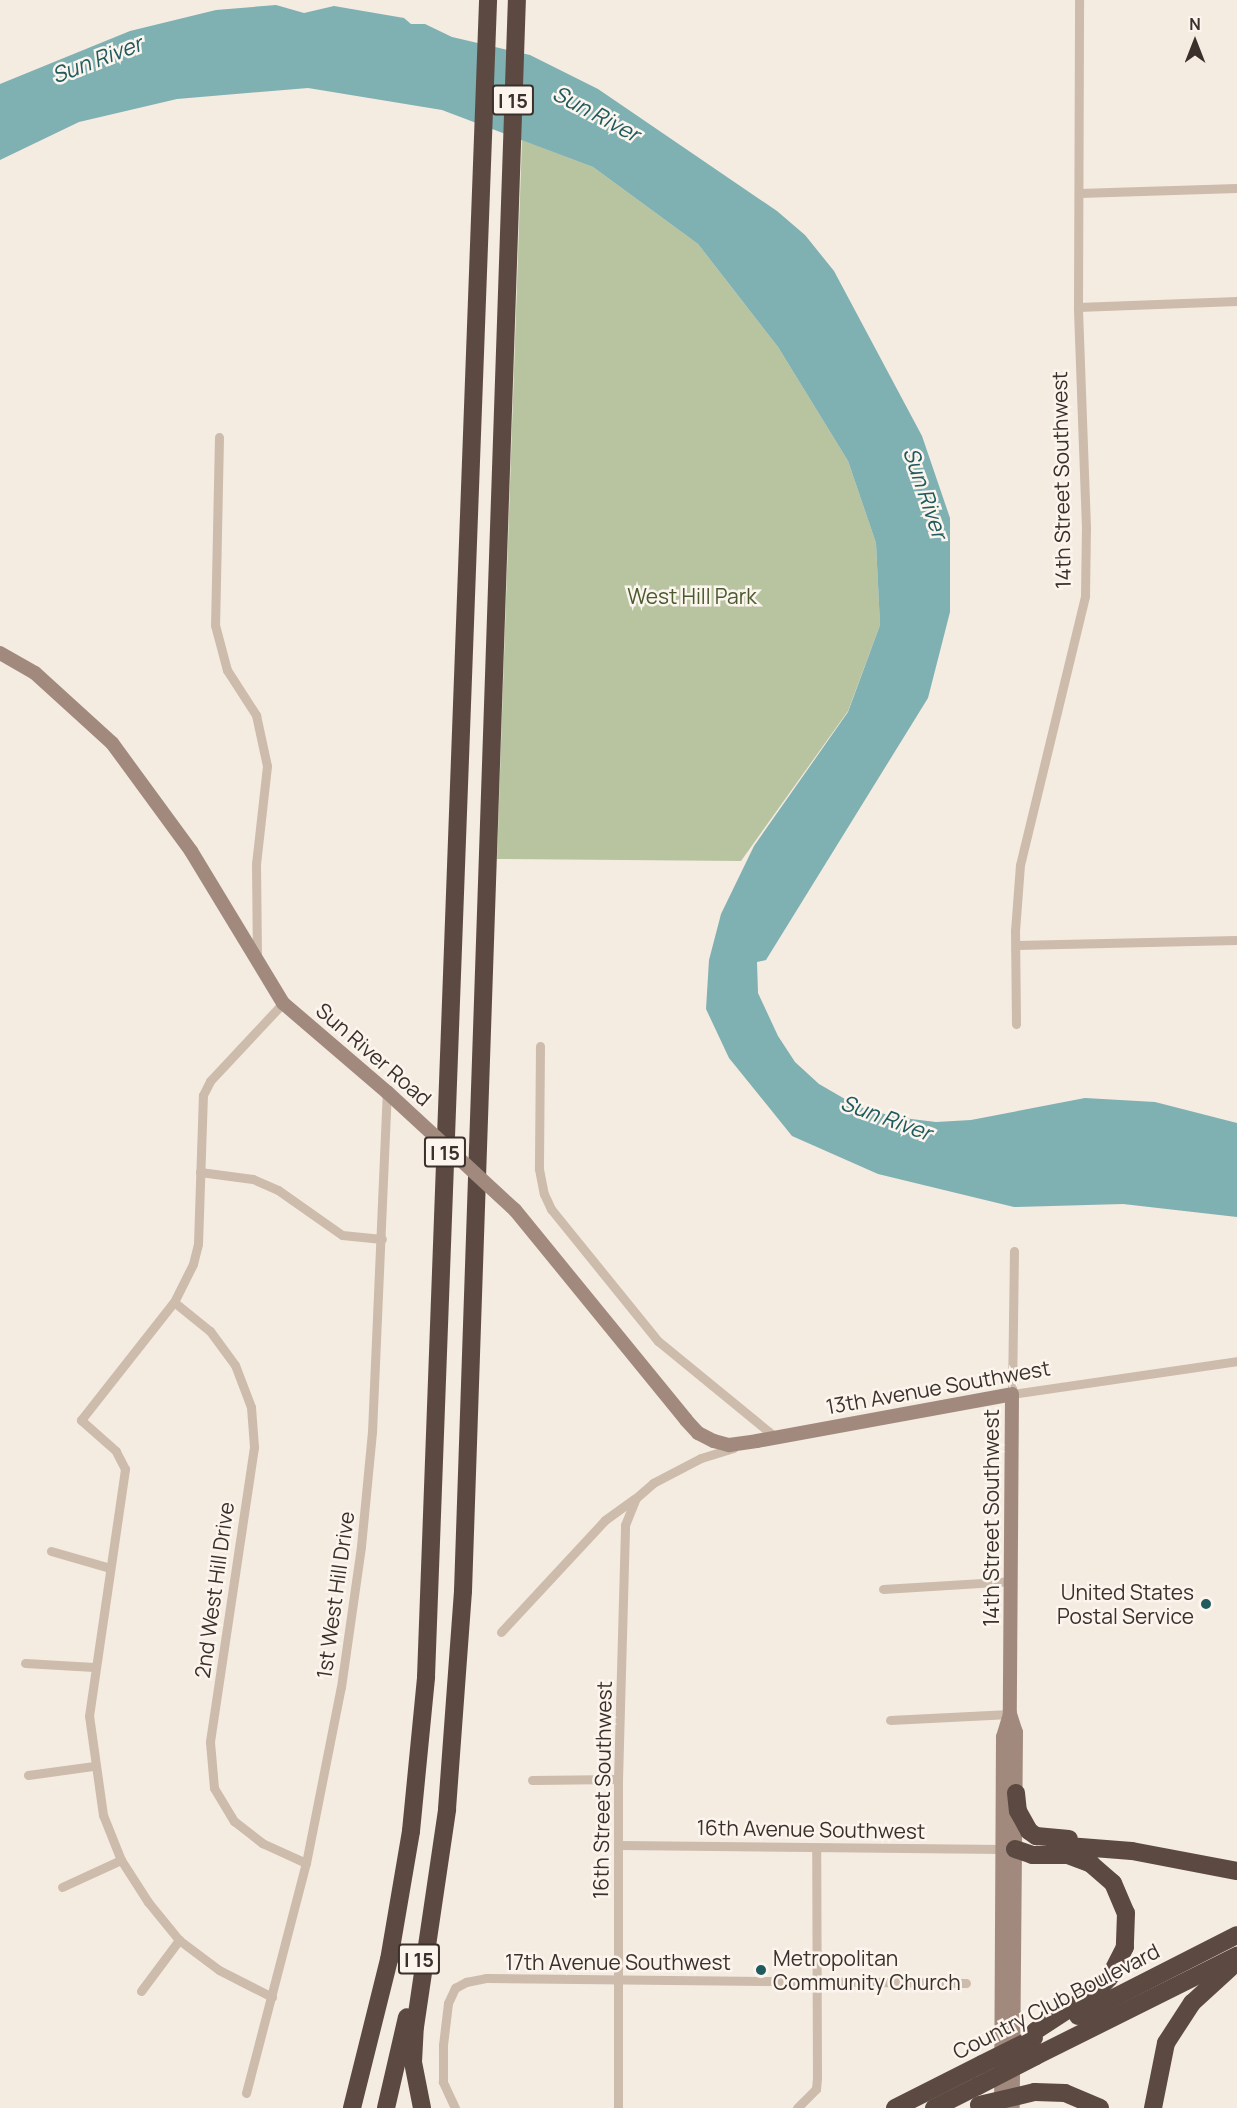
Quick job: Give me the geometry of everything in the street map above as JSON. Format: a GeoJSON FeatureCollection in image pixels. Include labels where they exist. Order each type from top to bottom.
{"type":"FeatureCollection","features":[{"type":"Feature","properties":{"kind":"highway","name":"I 15"},"geometry":{"type":"LineString","coordinates":[[352,2108],[389,1960],[411,1831],[426,1677],[488,0]]}},
{"type":"Feature","properties":{"kind":"highway","name":"I 15"},"geometry":{"type":"LineString","coordinates":[[386,2108],[447,1809],[463,1591],[517,0]]}},
{"type":"Feature","properties":{"kind":"highway"},"geometry":{"type":"LineString","coordinates":[[1016,1793],[1023,1823],[1036,1836],[1237,1871]]}},
{"type":"Feature","properties":{"kind":"highway"},"geometry":{"type":"LineString","coordinates":[[422,2108],[413,2062],[415,2027],[447,1809]]}},
{"type":"Feature","properties":{"kind":"highway"},"geometry":{"type":"LineString","coordinates":[[1009,1849],[1032,1845],[1102,1848]]}},
{"type":"Feature","properties":{"kind":"highway"},"geometry":{"type":"LineString","coordinates":[[1009,1849],[1032,1855],[1068,1855],[1091,1864],[1113,1883],[1126,1913],[1125,1947],[1109,1978],[1098,1990],[1034,2034]]}},
{"type":"Feature","properties":{"kind":"highway","name":"Country Club Boulevard"},"geometry":{"type":"LineString","coordinates":[[895,2108],[988,2061],[1034,2034],[1237,1935]]}},
{"type":"Feature","properties":{"kind":"highway","name":"Country Club Boulevard"},"geometry":{"type":"LineString","coordinates":[[934,2108],[976,2100],[1036,2056],[1237,1956]]}},
{"type":"Feature","properties":{"kind":"highway"},"geometry":{"type":"LineString","coordinates":[[1153,2108],[1166,2043],[1206,1988],[1237,1964]]}},
{"type":"Feature","properties":{"kind":"highway"},"geometry":{"type":"LineString","coordinates":[[976,2100],[1035,2092],[1065,2093],[1100,2108]]}},
{"type":"Feature","properties":{"kind":"street","name":"14th Street Southwest"},"geometry":{"type":"LineString","coordinates":[[1016,1024],[1020,865],[1085,596],[1086,528],[1078,308],[1079,0]]}},
{"type":"Feature","properties":{"kind":"street"},"geometry":{"type":"LineString","coordinates":[[1079,193],[1237,188]]}},
{"type":"Feature","properties":{"kind":"street"},"geometry":{"type":"LineString","coordinates":[[1078,308],[1237,301]]}},
{"type":"Feature","properties":{"kind":"street"},"geometry":{"type":"LineString","coordinates":[[219,437],[215,625],[227,670],[256,715],[267,766],[256,864],[257,959]]}},
{"type":"Feature","properties":{"kind":"street","name":"Sun River Road"},"geometry":{"type":"LineString","coordinates":[[0,653],[35,673],[112,743],[191,851],[284,1003],[387,1092],[515,1210],[698,1433],[729,1445],[757,1441]]}},
{"type":"Feature","properties":{"kind":"street"},"geometry":{"type":"LineString","coordinates":[[1017,945],[1237,940]]}},
{"type":"Feature","properties":{"kind":"street"},"geometry":{"type":"LineString","coordinates":[[272,1996],[219,1970],[179,1940],[148,1902],[121,1860],[103,1815],[94,1766],[89,1716],[94,1668],[125,1469],[116,1451],[81,1420],[174,1302],[198,1245],[203,1095],[206,1088],[284,1003]]}},
{"type":"Feature","properties":{"kind":"street"},"geometry":{"type":"LineString","coordinates":[[540,1046],[539,1169],[544,1194],[551,1209],[658,1341],[774,1436]]}},
{"type":"Feature","properties":{"kind":"street","name":"1st West Hill Drive"},"geometry":{"type":"LineString","coordinates":[[246,2092],[306,1863],[341,1687],[361,1546],[372,1432],[387,1092]]}},
{"type":"Feature","properties":{"kind":"street"},"geometry":{"type":"LineString","coordinates":[[200,1172],[253,1179],[278,1190],[342,1235],[382,1239]]}},
{"type":"Feature","properties":{"kind":"street","name":"14th Street Southwest"},"geometry":{"type":"LineString","coordinates":[[1013,2108],[1009,1849],[1003,1737],[1010,1714],[1014,1251]]}},
{"type":"Feature","properties":{"kind":"street","name":"2nd West Hill Drive"},"geometry":{"type":"LineString","coordinates":[[174,1302],[210,1331],[235,1365],[251,1407],[254,1447],[210,1742],[214,1788],[234,1821],[262,1843],[306,1863]]}},
{"type":"Feature","properties":{"kind":"street","name":"13th Avenue Southwest"},"geometry":{"type":"LineString","coordinates":[[636,1497],[653,1483],[701,1458],[774,1436],[1012,1394],[1237,1360]]}},
{"type":"Feature","properties":{"kind":"street"},"geometry":{"type":"LineString","coordinates":[[501,1632],[605,1520],[636,1497]]}},
{"type":"Feature","properties":{"kind":"street","name":"16th Street Southwest"},"geometry":{"type":"LineString","coordinates":[[618,2108],[618,1779],[626,1525],[636,1497]]}},
{"type":"Feature","properties":{"kind":"street"},"geometry":{"type":"LineString","coordinates":[[51,1551],[110,1568]]}},
{"type":"Feature","properties":{"kind":"street"},"geometry":{"type":"LineString","coordinates":[[883,1589],[1012,1581]]}},
{"type":"Feature","properties":{"kind":"street"},"geometry":{"type":"LineString","coordinates":[[25,1663],[94,1668]]}},
{"type":"Feature","properties":{"kind":"street","name":"14th Street Southwest"},"geometry":{"type":"LineString","coordinates":[[1001,2108],[1009,1849],[1016,1793],[1016,1732],[1010,1714]]}},
{"type":"Feature","properties":{"kind":"street"},"geometry":{"type":"LineString","coordinates":[[890,1720],[1010,1714]]}},
{"type":"Feature","properties":{"kind":"street"},"geometry":{"type":"LineString","coordinates":[[28,1775],[94,1766]]}},
{"type":"Feature","properties":{"kind":"street"},"geometry":{"type":"LineString","coordinates":[[532,1780],[618,1779]]}},
{"type":"Feature","properties":{"kind":"street","name":"16th Avenue Southwest"},"geometry":{"type":"LineString","coordinates":[[619,1845],[1009,1849]]}},
{"type":"Feature","properties":{"kind":"street"},"geometry":{"type":"LineString","coordinates":[[797,2108],[807,2101],[816,2089],[817,2078],[816,1848]]}},
{"type":"Feature","properties":{"kind":"street"},"geometry":{"type":"LineString","coordinates":[[62,1887],[121,1860]]}},
{"type":"Feature","properties":{"kind":"street"},"geometry":{"type":"LineString","coordinates":[[141,1991],[179,1940]]}},
{"type":"Feature","properties":{"kind":"street","name":"17th Avenue Southwest"},"geometry":{"type":"LineString","coordinates":[[455,2108],[443,2082],[448,2003],[455,1988],[486,1978],[966,1983]]}},
{"type":"Feature","properties":{"kind":"green space","name":"West Hill Park"},"geometry":{"type":"Polygon","coordinates":[[[522,140],[593,167],[698,244],[778,347],[848,461],[876,543],[880,625],[848,711],[741,861],[497,859],[522,140]]]}},
{"type":"Feature","properties":{"kind":"water","name":"Sun River"},"geometry":{"type":"Polygon","coordinates":[[[276,5],[304,13],[334,6],[404,18],[411,24],[425,24],[452,37],[530,55],[598,89],[777,211],[805,235],[834,271],[922,436],[950,518],[950,612],[928,698],[766,960],[757,962],[758,993],[778,1036],[795,1062],[819,1084],[857,1106],[895,1117],[936,1122],[971,1120],[1085,1098],[1155,1102],[1237,1123],[1237,1217],[1123,1204],[1014,1207],[878,1174],[792,1136],[729,1058],[706,1009],[709,960],[721,914],[754,846],[848,712],[880,625],[876,543],[848,461],[778,347],[698,244],[593,167],[442,110],[308,88],[177,99],[79,122],[0,160],[0,84],[130,31],[216,10],[276,5]]]}},
{"type":"Feature","properties":{"kind":"place","name":"United States Postal Service"},"geometry":{"type":"Point","coordinates":[1206,1604]}},
{"type":"Feature","properties":{"kind":"place","name":"Metropolitan Community Church"},"geometry":{"type":"Point","coordinates":[761,1970]}}]}
